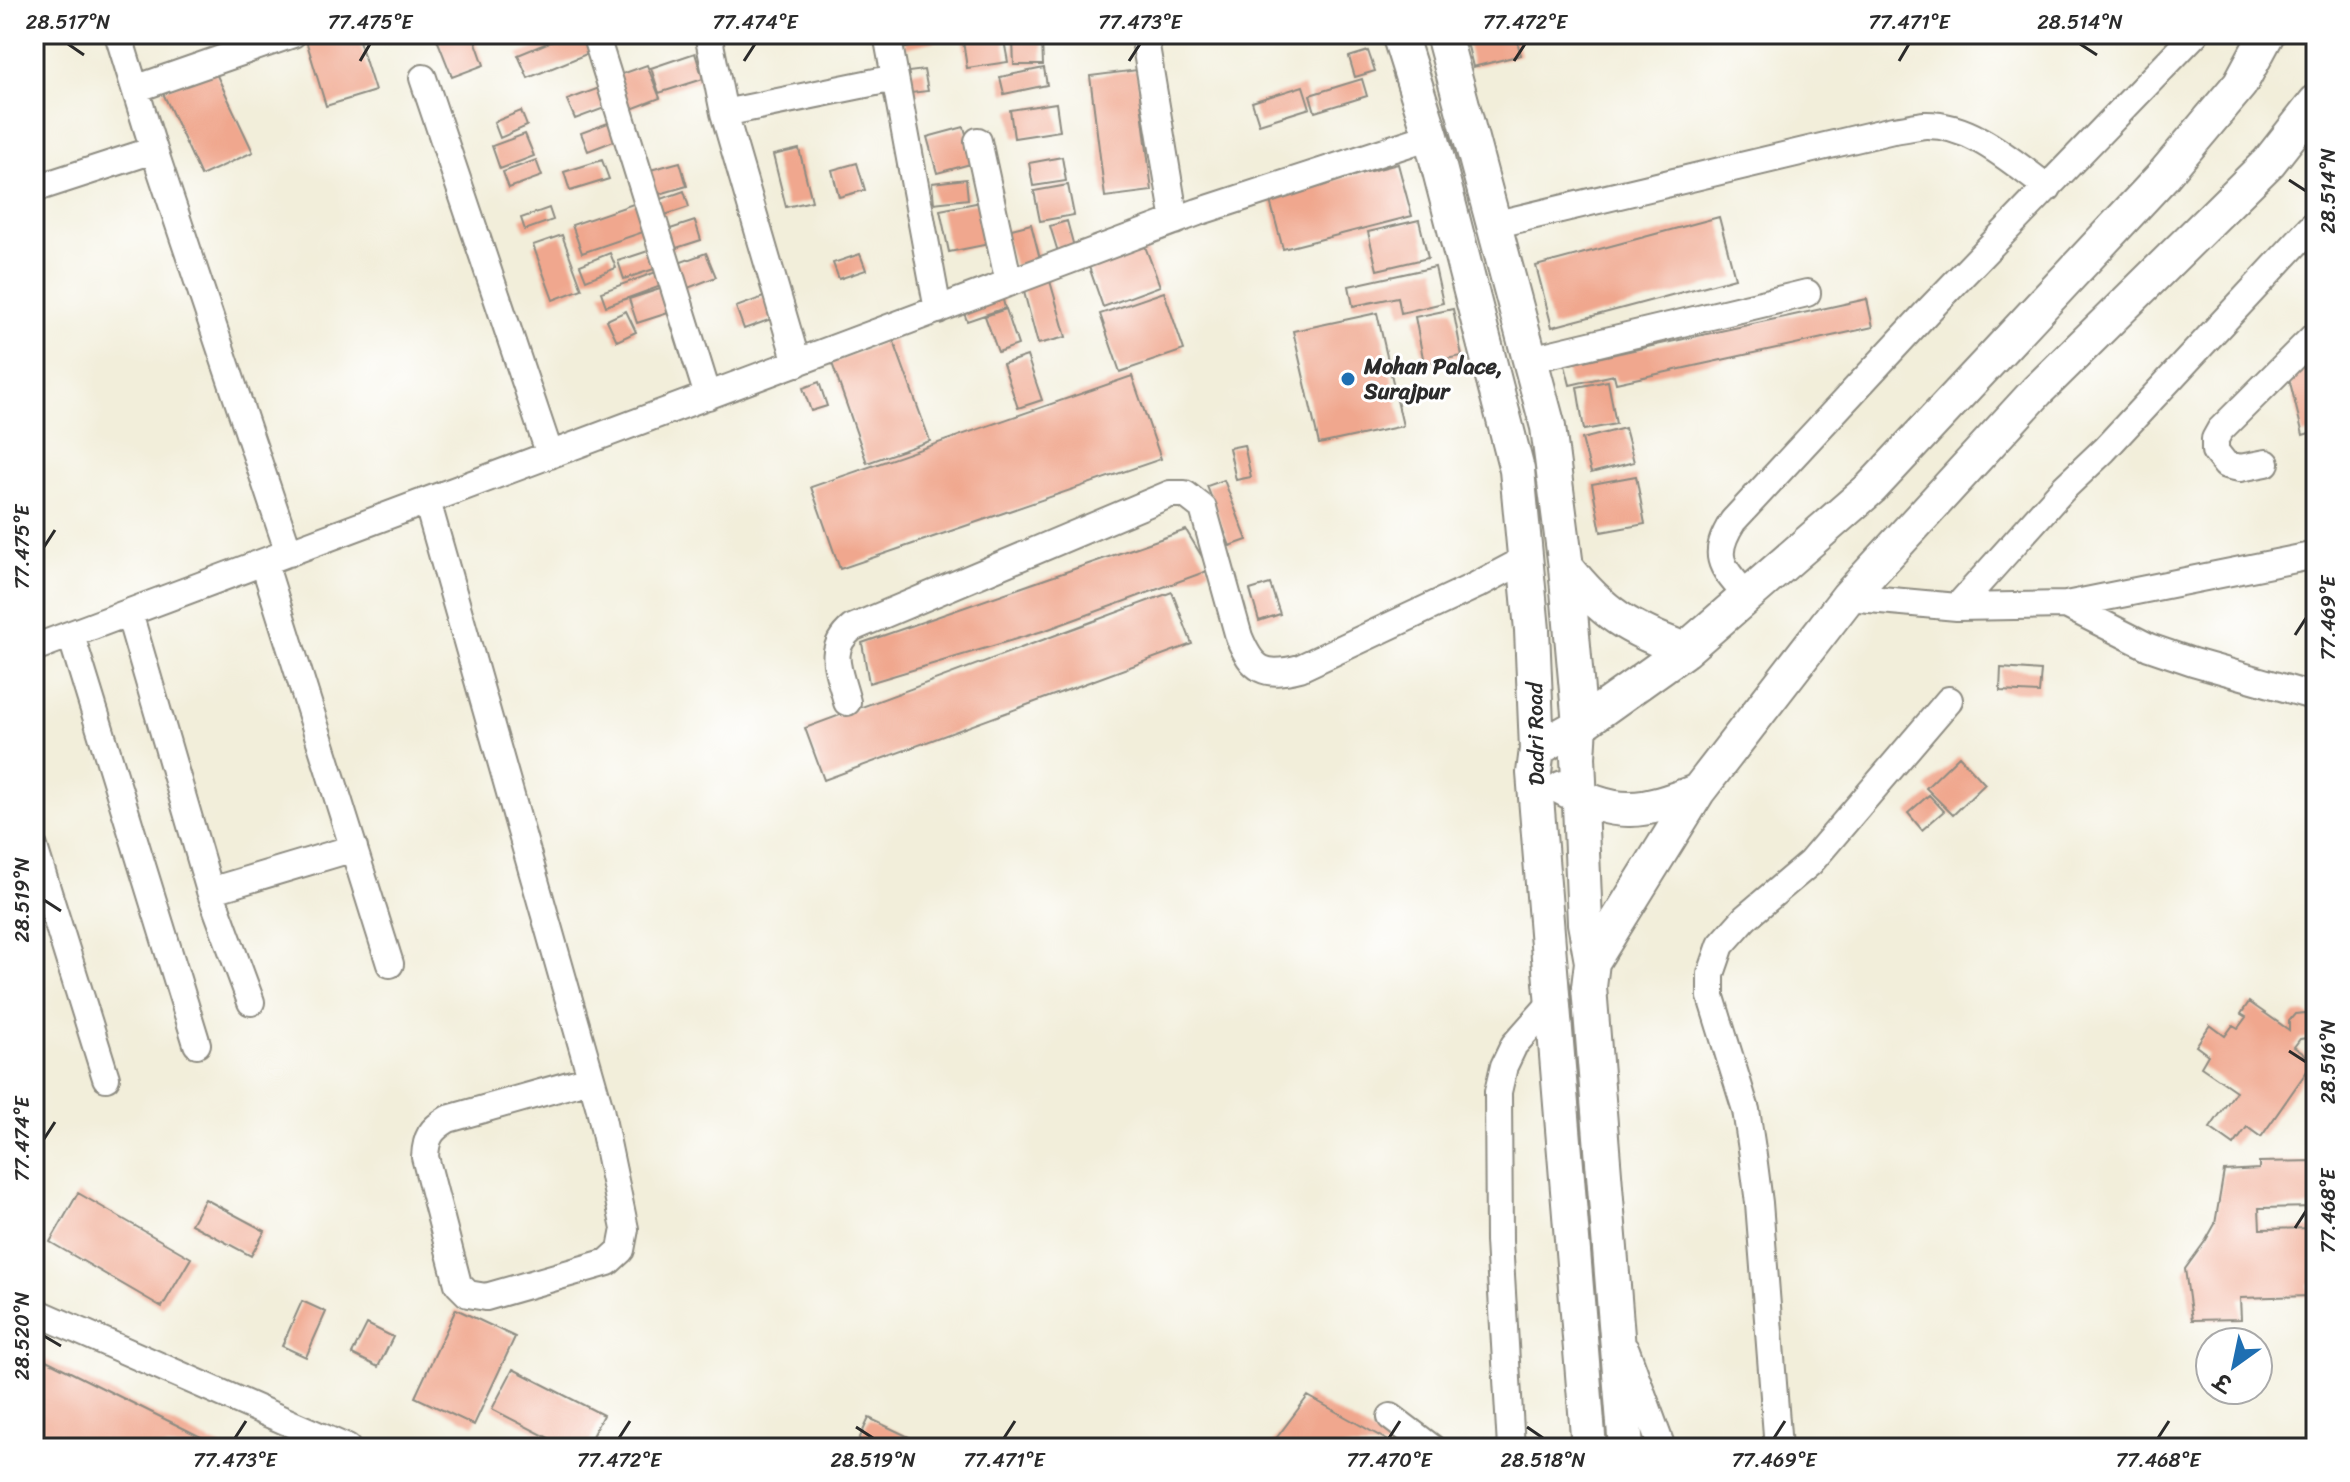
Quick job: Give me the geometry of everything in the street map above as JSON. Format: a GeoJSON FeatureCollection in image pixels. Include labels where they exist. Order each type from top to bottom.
{"type":"FeatureCollection","features":[{"type":"Feature","properties":{"kind":"main road","name":"Dadri Road"},"geometry":{"type":"LineString","coordinates":[[1399,34],[1431,136],[1517,470],[1532,630],[1536,761],[1589,1448]]}},
{"type":"Feature","properties":{"kind":"main road","name":"Dadri Road"},"geometry":{"type":"LineString","coordinates":[[1443,34],[1548,427],[1566,567],[1580,725],[1579,798],[1585,923],[1626,1448]]}},
{"type":"Feature","properties":{"kind":"main road"},"geometry":{"type":"LineString","coordinates":[[1698,791],[1655,808],[1606,807],[1579,798],[1536,761],[1580,725],[1685,650],[1871,488],[2162,177],[2240,84],[2267,34]]}},
{"type":"Feature","properties":{"kind":"main road"},"geometry":{"type":"LineString","coordinates":[[1590,974],[1642,877],[1698,791],[1848,597],[2037,391],[2269,162],[2316,102]]}},
{"type":"Feature","properties":{"kind":"main road"},"geometry":{"type":"LineString","coordinates":[[1566,567],[1588,595],[1611,616],[1646,635],[1685,650]]}},
{"type":"Feature","properties":{"kind":"street"},"geometry":{"type":"LineString","coordinates":[[118,34],[289,553]]}},
{"type":"Feature","properties":{"kind":"street"},"geometry":{"type":"LineString","coordinates":[[135,89],[293,34]]}},
{"type":"Feature","properties":{"kind":"street"},"geometry":{"type":"LineString","coordinates":[[595,34],[708,396]]}},
{"type":"Feature","properties":{"kind":"street"},"geometry":{"type":"LineString","coordinates":[[708,34],[724,113],[797,363]]}},
{"type":"Feature","properties":{"kind":"street"},"geometry":{"type":"LineString","coordinates":[[887,34],[938,310]]}},
{"type":"Feature","properties":{"kind":"street"},"geometry":{"type":"LineString","coordinates":[[1144,34],[1175,221]]}},
{"type":"Feature","properties":{"kind":"street"},"geometry":{"type":"LineString","coordinates":[[1747,596],[1729,575],[1720,556],[1722,538],[1733,521],[1927,312],[2195,34]]}},
{"type":"Feature","properties":{"kind":"street"},"geometry":{"type":"LineString","coordinates":[[423,78],[550,455]]}},
{"type":"Feature","properties":{"kind":"street"},"geometry":{"type":"LineString","coordinates":[[724,113],[895,78]]}},
{"type":"Feature","properties":{"kind":"street"},"geometry":{"type":"LineString","coordinates":[[1493,225],[1925,125],[1954,129],[1974,138],[2048,188]]}},
{"type":"Feature","properties":{"kind":"street"},"geometry":{"type":"LineString","coordinates":[[34,648],[1175,221],[1431,136]]}},
{"type":"Feature","properties":{"kind":"street"},"geometry":{"type":"LineString","coordinates":[[978,141],[1009,283]]}},
{"type":"Feature","properties":{"kind":"street"},"geometry":{"type":"LineString","coordinates":[[34,189],[154,150]]}},
{"type":"Feature","properties":{"kind":"street"},"geometry":{"type":"LineString","coordinates":[[1957,607],[2065,487],[2113,440],[2316,222]]}},
{"type":"Feature","properties":{"kind":"street"},"geometry":{"type":"LineString","coordinates":[[1531,359],[1807,293]]}},
{"type":"Feature","properties":{"kind":"street"},"geometry":{"type":"LineString","coordinates":[[2266,463],[2240,468],[2226,465],[2215,451],[2215,439],[2234,415],[2316,334]]}},
{"type":"Feature","properties":{"kind":"street"},"geometry":{"type":"LineString","coordinates":[[847,702],[835,655],[839,638],[852,628],[1176,493],[1194,499],[1203,508],[1239,637],[1247,657],[1262,671],[1280,673],[1300,668],[1526,559]]}},
{"type":"Feature","properties":{"kind":"street"},"geometry":{"type":"LineString","coordinates":[[427,501],[606,1133],[625,1229],[621,1250],[608,1262],[486,1297],[468,1294],[458,1284],[425,1157],[426,1141],[433,1128],[448,1119],[590,1079]]}},
{"type":"Feature","properties":{"kind":"street"},"geometry":{"type":"LineString","coordinates":[[1848,597],[1957,607],[2066,605],[2316,555]]}},
{"type":"Feature","properties":{"kind":"street"},"geometry":{"type":"LineString","coordinates":[[264,563],[390,964]]}},
{"type":"Feature","properties":{"kind":"street"},"geometry":{"type":"LineString","coordinates":[[2066,605],[2149,647],[2316,697]]}},
{"type":"Feature","properties":{"kind":"street"},"geometry":{"type":"LineString","coordinates":[[129,613],[210,891],[251,1002]]}},
{"type":"Feature","properties":{"kind":"street"},"geometry":{"type":"LineString","coordinates":[[71,635],[197,1044]]}},
{"type":"Feature","properties":{"kind":"street"},"geometry":{"type":"LineString","coordinates":[[1778,1448],[1757,1187],[1746,1110],[1711,997],[1711,974],[1721,945],[1745,918],[1810,863],[1949,700]]}},
{"type":"Feature","properties":{"kind":"street"},"geometry":{"type":"LineString","coordinates":[[34,847],[106,1078]]}},
{"type":"Feature","properties":{"kind":"street"},"geometry":{"type":"LineString","coordinates":[[210,891],[354,848]]}},
{"type":"Feature","properties":{"kind":"street"},"geometry":{"type":"LineString","coordinates":[[1511,1448],[1499,1241],[1498,1092],[1504,1066],[1514,1045],[1553,1001]]}},
{"type":"Feature","properties":{"kind":"street"},"geometry":{"type":"LineString","coordinates":[[34,1311],[347,1448]]}},
{"type":"Feature","properties":{"kind":"street"},"geometry":{"type":"LineString","coordinates":[[1616,1325],[1662,1448]]}},
{"type":"Feature","properties":{"kind":"street"},"geometry":{"type":"LineString","coordinates":[[1391,1417],[1432,1448]]}},
{"type":"Feature","properties":{"kind":"building"},"geometry":{"type":"Polygon","coordinates":[[[314,34],[357,34],[375,91],[326,106],[305,37],[314,34]]]}},
{"type":"Feature","properties":{"kind":"building"},"geometry":{"type":"Polygon","coordinates":[[[435,34],[473,34],[484,65],[452,77],[435,34]]]}},
{"type":"Feature","properties":{"kind":"building"},"geometry":{"type":"Polygon","coordinates":[[[569,34],[587,34],[594,51],[528,78],[518,55],[569,34]]]}},
{"type":"Feature","properties":{"kind":"building"},"geometry":{"type":"Polygon","coordinates":[[[903,34],[962,34],[962,35],[906,48],[903,34]]]}},
{"type":"Feature","properties":{"kind":"building"},"geometry":{"type":"Polygon","coordinates":[[[1465,34],[1515,34],[1521,55],[1473,67],[1465,34]]]}},
{"type":"Feature","properties":{"kind":"building"},"geometry":{"type":"Polygon","coordinates":[[[1003,35],[1008,62],[967,68],[963,41],[1003,35]]]}},
{"type":"Feature","properties":{"kind":"building"},"geometry":{"type":"Polygon","coordinates":[[[1013,40],[1042,40],[1043,65],[1014,65],[1013,40]]]}},
{"type":"Feature","properties":{"kind":"building"},"geometry":{"type":"Polygon","coordinates":[[[1368,51],[1375,71],[1355,77],[1349,57],[1368,51]]]}},
{"type":"Feature","properties":{"kind":"building"},"geometry":{"type":"Polygon","coordinates":[[[695,53],[703,79],[659,93],[651,68],[695,53]]]}},
{"type":"Feature","properties":{"kind":"building"},"geometry":{"type":"Polygon","coordinates":[[[647,65],[660,98],[624,112],[611,78],[647,65]]]}},
{"type":"Feature","properties":{"kind":"building"},"geometry":{"type":"Polygon","coordinates":[[[213,67],[253,152],[201,176],[162,91],[213,67]]]}},
{"type":"Feature","properties":{"kind":"building"},"geometry":{"type":"Polygon","coordinates":[[[1044,68],[1047,85],[1004,94],[1000,77],[1044,68]]]}},
{"type":"Feature","properties":{"kind":"building"},"geometry":{"type":"Polygon","coordinates":[[[924,70],[928,91],[911,93],[908,72],[924,70]]]}},
{"type":"Feature","properties":{"kind":"building"},"geometry":{"type":"Polygon","coordinates":[[[1137,70],[1152,191],[1105,197],[1090,76],[1137,70]]]}},
{"type":"Feature","properties":{"kind":"building"},"geometry":{"type":"Polygon","coordinates":[[[1362,79],[1367,96],[1315,112],[1310,95],[1362,79]]]}},
{"type":"Feature","properties":{"kind":"building"},"geometry":{"type":"Polygon","coordinates":[[[1303,86],[1310,108],[1259,124],[1252,102],[1303,86]]]}},
{"type":"Feature","properties":{"kind":"building"},"geometry":{"type":"Polygon","coordinates":[[[602,87],[610,106],[575,119],[567,100],[602,87]]]}},
{"type":"Feature","properties":{"kind":"building"},"geometry":{"type":"Polygon","coordinates":[[[1056,103],[1060,131],[1014,138],[1010,110],[1056,103]]]}},
{"type":"Feature","properties":{"kind":"building"},"geometry":{"type":"Polygon","coordinates":[[[521,111],[527,126],[500,138],[494,122],[521,111]]]}},
{"type":"Feature","properties":{"kind":"building"},"geometry":{"type":"Polygon","coordinates":[[[616,120],[622,138],[588,151],[581,133],[616,120]]]}},
{"type":"Feature","properties":{"kind":"building"},"geometry":{"type":"Polygon","coordinates":[[[964,127],[974,163],[937,173],[927,137],[964,127]]]}},
{"type":"Feature","properties":{"kind":"building"},"geometry":{"type":"Polygon","coordinates":[[[525,134],[534,156],[500,169],[492,146],[525,134]]]}},
{"type":"Feature","properties":{"kind":"building"},"geometry":{"type":"Polygon","coordinates":[[[799,149],[812,201],[786,207],[773,155],[799,149]]]}},
{"type":"Feature","properties":{"kind":"building"},"geometry":{"type":"Polygon","coordinates":[[[1062,157],[1066,181],[1033,186],[1029,163],[1062,157]]]}},
{"type":"Feature","properties":{"kind":"building"},"geometry":{"type":"Polygon","coordinates":[[[536,160],[542,176],[509,188],[503,172],[536,160]]]}},
{"type":"Feature","properties":{"kind":"building"},"geometry":{"type":"Polygon","coordinates":[[[602,160],[609,179],[570,191],[564,172],[602,160]]]}},
{"type":"Feature","properties":{"kind":"building"},"geometry":{"type":"Polygon","coordinates":[[[680,162],[687,186],[649,197],[643,172],[680,162]]]}},
{"type":"Feature","properties":{"kind":"building"},"geometry":{"type":"Polygon","coordinates":[[[857,163],[865,190],[839,197],[832,170],[857,163]]]}},
{"type":"Feature","properties":{"kind":"building"},"geometry":{"type":"Polygon","coordinates":[[[1398,164],[1412,216],[1283,249],[1269,197],[1398,164]]]}},
{"type":"Feature","properties":{"kind":"building"},"geometry":{"type":"Polygon","coordinates":[[[966,179],[968,199],[934,203],[932,183],[966,179]]]}},
{"type":"Feature","properties":{"kind":"building"},"geometry":{"type":"Polygon","coordinates":[[[1068,185],[1074,215],[1040,221],[1034,191],[1068,185]]]}},
{"type":"Feature","properties":{"kind":"building"},"geometry":{"type":"Polygon","coordinates":[[[684,191],[689,207],[659,217],[653,202],[684,191]]]}},
{"type":"Feature","properties":{"kind":"building"},"geometry":{"type":"Polygon","coordinates":[[[642,201],[652,229],[582,253],[572,225],[642,201]]]}},
{"type":"Feature","properties":{"kind":"building"},"geometry":{"type":"Polygon","coordinates":[[[981,202],[989,244],[949,252],[940,210],[981,202]]]}},
{"type":"Feature","properties":{"kind":"building"},"geometry":{"type":"Polygon","coordinates":[[[549,208],[553,220],[525,230],[521,218],[549,208]]]}},
{"type":"Feature","properties":{"kind":"building"},"geometry":{"type":"Polygon","coordinates":[[[1719,217],[1735,278],[1552,327],[1536,266],[1719,217]]]}},
{"type":"Feature","properties":{"kind":"building"},"geometry":{"type":"Polygon","coordinates":[[[1419,220],[1428,258],[1377,270],[1368,232],[1419,220]]]}},
{"type":"Feature","properties":{"kind":"building"},"geometry":{"type":"Polygon","coordinates":[[[695,221],[701,240],[667,251],[661,232],[695,221]]]}},
{"type":"Feature","properties":{"kind":"building"},"geometry":{"type":"Polygon","coordinates":[[[1067,221],[1074,247],[1058,252],[1050,226],[1067,221]]]}},
{"type":"Feature","properties":{"kind":"building"},"geometry":{"type":"Polygon","coordinates":[[[1031,224],[1040,259],[1014,266],[1004,231],[1031,224]]]}},
{"type":"Feature","properties":{"kind":"building"},"geometry":{"type":"Polygon","coordinates":[[[562,235],[582,289],[553,300],[533,245],[562,235]]]}},
{"type":"Feature","properties":{"kind":"building"},"geometry":{"type":"Polygon","coordinates":[[[1143,241],[1160,286],[1103,307],[1087,261],[1143,241]]]}},
{"type":"Feature","properties":{"kind":"building"},"geometry":{"type":"Polygon","coordinates":[[[648,251],[654,269],[624,279],[618,261],[648,251]]]}},
{"type":"Feature","properties":{"kind":"building"},"geometry":{"type":"Polygon","coordinates":[[[610,253],[616,268],[586,280],[580,265],[610,253]]]}},
{"type":"Feature","properties":{"kind":"building"},"geometry":{"type":"Polygon","coordinates":[[[706,253],[716,277],[683,290],[673,265],[706,253]]]}},
{"type":"Feature","properties":{"kind":"building"},"geometry":{"type":"Polygon","coordinates":[[[860,254],[866,270],[839,279],[833,263],[860,254]]]}},
{"type":"Feature","properties":{"kind":"building"},"geometry":{"type":"Polygon","coordinates":[[[1435,267],[1443,303],[1401,313],[1398,297],[1353,306],[1349,286],[1435,267]]]}},
{"type":"Feature","properties":{"kind":"building"},"geometry":{"type":"Polygon","coordinates":[[[656,272],[661,286],[606,306],[601,292],[656,272]]]}},
{"type":"Feature","properties":{"kind":"building"},"geometry":{"type":"Polygon","coordinates":[[[1048,274],[1066,337],[1038,344],[1021,281],[1048,274]]]}},
{"type":"Feature","properties":{"kind":"building"},"geometry":{"type":"Polygon","coordinates":[[[663,288],[671,312],[637,323],[629,299],[663,288]]]}},
{"type":"Feature","properties":{"kind":"building"},"geometry":{"type":"Polygon","coordinates":[[[1000,288],[1005,308],[967,321],[960,302],[1000,288]]]}},
{"type":"Feature","properties":{"kind":"building"},"geometry":{"type":"Polygon","coordinates":[[[1164,292],[1184,350],[1120,372],[1100,314],[1164,292]]]}},
{"type":"Feature","properties":{"kind":"building"},"geometry":{"type":"Polygon","coordinates":[[[766,296],[774,318],[744,329],[736,307],[766,296]]]}},
{"type":"Feature","properties":{"kind":"building"},"geometry":{"type":"Polygon","coordinates":[[[1867,299],[1873,327],[1616,383],[1614,375],[1570,385],[1565,365],[1867,299]]]}},
{"type":"Feature","properties":{"kind":"building"},"geometry":{"type":"Polygon","coordinates":[[[1006,309],[1018,345],[998,352],[985,316],[1006,309]]]}},
{"type":"Feature","properties":{"kind":"building"},"geometry":{"type":"Polygon","coordinates":[[[1453,309],[1462,356],[1424,363],[1415,317],[1453,309]]]}},
{"type":"Feature","properties":{"kind":"building"},"geometry":{"type":"Polygon","coordinates":[[[626,311],[636,332],[617,341],[607,320],[626,311]]]}},
{"type":"Feature","properties":{"kind":"building","name":"Mohan Palace, Surajpur"},"geometry":{"type":"Polygon","coordinates":[[[1377,313],[1403,426],[1319,444],[1293,331],[1377,313]]]}},
{"type":"Feature","properties":{"kind":"building"},"geometry":{"type":"Polygon","coordinates":[[[893,339],[930,441],[867,463],[832,363],[893,339]]]}},
{"type":"Feature","properties":{"kind":"building"},"geometry":{"type":"Polygon","coordinates":[[[1027,356],[1042,400],[1018,408],[1003,364],[1027,356]]]}},
{"type":"Feature","properties":{"kind":"building"},"geometry":{"type":"Polygon","coordinates":[[[2316,359],[2316,431],[2303,435],[2286,366],[2316,359]]]}},
{"type":"Feature","properties":{"kind":"building"},"geometry":{"type":"Polygon","coordinates":[[[1132,376],[1161,459],[840,569],[811,487],[1132,376]]]}},
{"type":"Feature","properties":{"kind":"building"},"geometry":{"type":"Polygon","coordinates":[[[1608,381],[1616,424],[1584,430],[1577,387],[1608,381]]]}},
{"type":"Feature","properties":{"kind":"building"},"geometry":{"type":"Polygon","coordinates":[[[819,382],[827,406],[811,411],[803,388],[819,382]]]}},
{"type":"Feature","properties":{"kind":"building"},"geometry":{"type":"Polygon","coordinates":[[[1625,428],[1634,462],[1591,473],[1582,439],[1625,428]]]}},
{"type":"Feature","properties":{"kind":"building"},"geometry":{"type":"Polygon","coordinates":[[[1244,445],[1251,477],[1236,480],[1229,448],[1244,445]]]}},
{"type":"Feature","properties":{"kind":"building"},"geometry":{"type":"Polygon","coordinates":[[[1636,476],[1645,524],[1601,532],[1592,484],[1636,476]]]}},
{"type":"Feature","properties":{"kind":"building"},"geometry":{"type":"Polygon","coordinates":[[[1224,480],[1247,540],[1230,546],[1207,486],[1224,480]]]}},
{"type":"Feature","properties":{"kind":"building"},"geometry":{"type":"Polygon","coordinates":[[[1186,530],[1210,570],[1046,630],[869,683],[862,643],[1186,530]]]}},
{"type":"Feature","properties":{"kind":"building"},"geometry":{"type":"Polygon","coordinates":[[[1270,584],[1280,614],[1259,621],[1250,590],[1270,584]]]}},
{"type":"Feature","properties":{"kind":"building"},"geometry":{"type":"Polygon","coordinates":[[[1172,592],[1192,644],[824,780],[805,728],[1172,592]]]}},
{"type":"Feature","properties":{"kind":"building"},"geometry":{"type":"Polygon","coordinates":[[[2001,668],[2041,671],[2039,693],[2000,691],[2001,668]]]}},
{"type":"Feature","properties":{"kind":"building"},"geometry":{"type":"Polygon","coordinates":[[[1959,756],[1985,784],[1953,815],[1926,788],[1959,756]]]}},
{"type":"Feature","properties":{"kind":"building"},"geometry":{"type":"Polygon","coordinates":[[[1929,795],[1944,811],[1922,830],[1908,813],[1929,795]]]}},
{"type":"Feature","properties":{"kind":"building"},"geometry":{"type":"Polygon","coordinates":[[[2249,1002],[2289,1030],[2289,1021],[2295,1014],[2310,1016],[2314,1030],[2294,1047],[2314,1061],[2261,1137],[2247,1127],[2234,1145],[2210,1128],[2236,1091],[2201,1067],[2208,1055],[2196,1046],[2210,1025],[2225,1036],[2233,1025],[2238,1028],[2246,1017],[2241,1014],[2249,1002]]]}},
{"type":"Feature","properties":{"kind":"building"},"geometry":{"type":"Polygon","coordinates":[[[2316,1161],[2316,1207],[2259,1208],[2260,1229],[2316,1228],[2316,1283],[2308,1284],[2309,1296],[2240,1298],[2241,1319],[2192,1320],[2185,1269],[2215,1224],[2224,1171],[2259,1169],[2259,1162],[2316,1161]]]}},
{"type":"Feature","properties":{"kind":"building"},"geometry":{"type":"Polygon","coordinates":[[[78,1193],[191,1258],[162,1307],[50,1242],[78,1193]]]}},
{"type":"Feature","properties":{"kind":"building"},"geometry":{"type":"Polygon","coordinates":[[[205,1199],[265,1231],[251,1256],[191,1224],[205,1199]]]}},
{"type":"Feature","properties":{"kind":"building"},"geometry":{"type":"Polygon","coordinates":[[[302,1301],[326,1312],[306,1357],[282,1346],[302,1301]]]}},
{"type":"Feature","properties":{"kind":"building"},"geometry":{"type":"Polygon","coordinates":[[[456,1309],[515,1337],[474,1425],[415,1397],[456,1309]]]}},
{"type":"Feature","properties":{"kind":"building"},"geometry":{"type":"Polygon","coordinates":[[[367,1324],[393,1337],[378,1367],[352,1354],[367,1324]]]}},
{"type":"Feature","properties":{"kind":"building"},"geometry":{"type":"Polygon","coordinates":[[[34,1354],[223,1448],[34,1448],[34,1354]]]}},
{"type":"Feature","properties":{"kind":"building"},"geometry":{"type":"Polygon","coordinates":[[[513,1369],[603,1415],[586,1448],[568,1448],[492,1409],[513,1369]]]}},
{"type":"Feature","properties":{"kind":"building"},"geometry":{"type":"Polygon","coordinates":[[[1308,1396],[1401,1448],[1269,1448],[1308,1396]]]}},
{"type":"Feature","properties":{"kind":"building"},"geometry":{"type":"Polygon","coordinates":[[[869,1418],[932,1448],[855,1448],[869,1418]]]}},
{"type":"Feature","properties":{"kind":"place","name":"Mohan Palace, Surajpur"},"geometry":{"type":"Point","coordinates":[1348,379]}}]}
